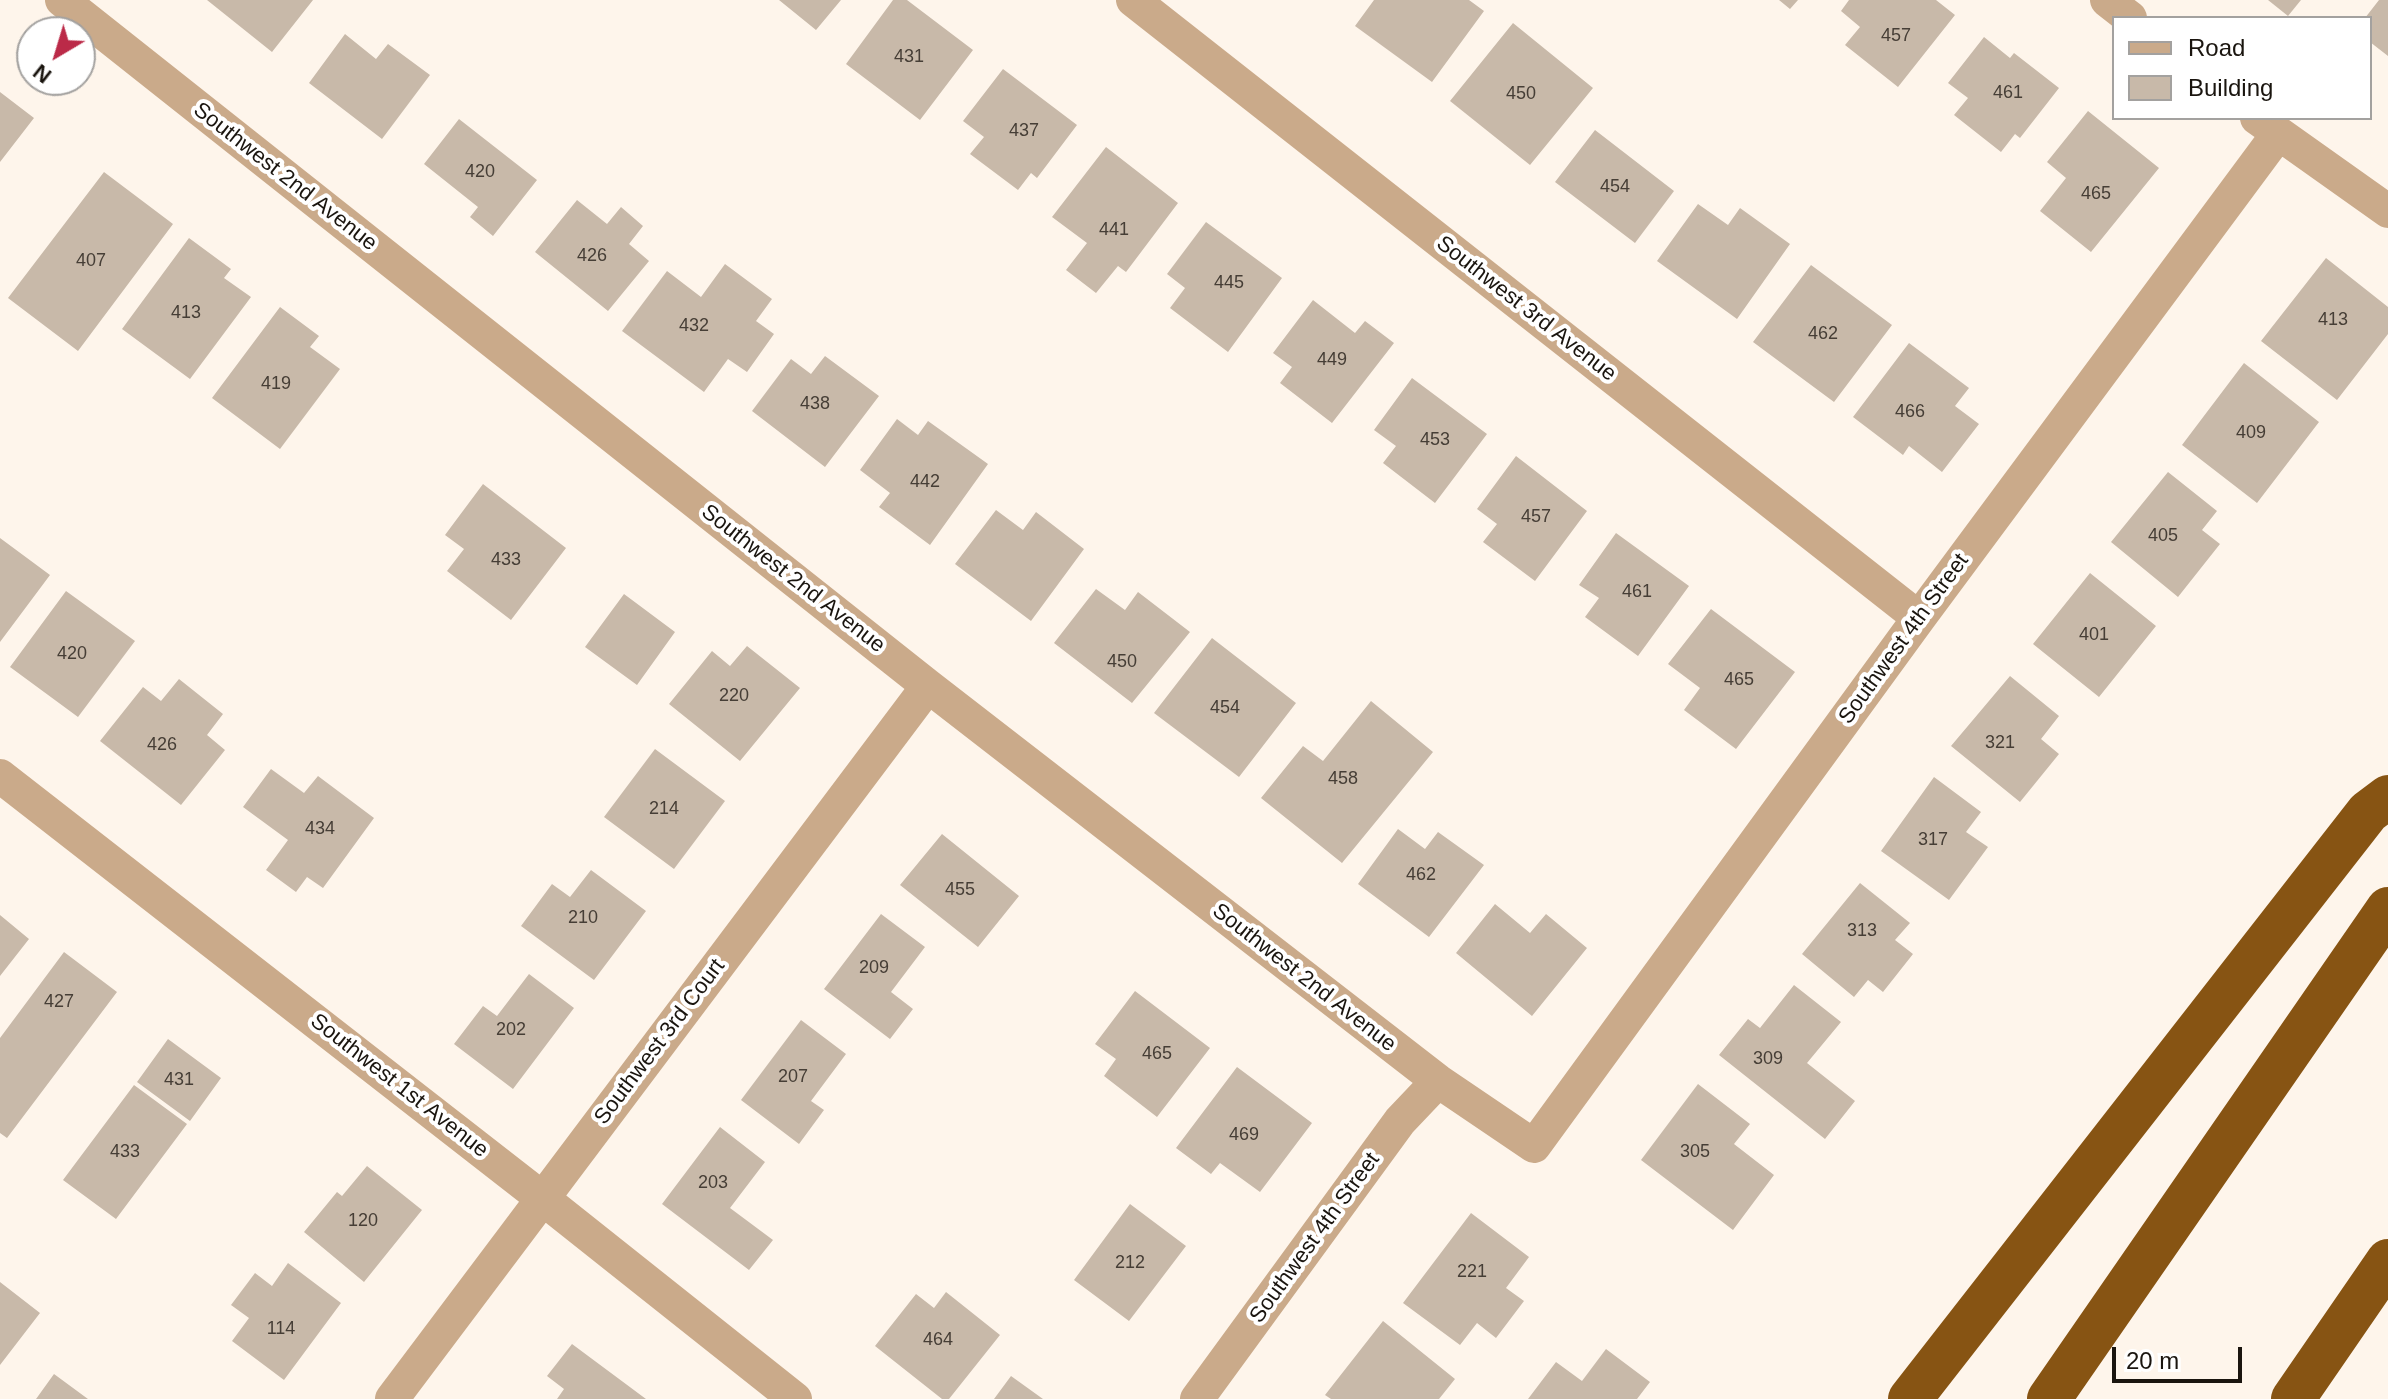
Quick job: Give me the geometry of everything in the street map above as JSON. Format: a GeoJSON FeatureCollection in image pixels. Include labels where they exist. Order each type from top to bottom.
{"type":"FeatureCollection","features":[{"type":"Feature","properties":{"kind":"highway"},"geometry":{"type":"LineString","coordinates":[[1910,1399],[2368,812],[2388,797]]}},
{"type":"Feature","properties":{"kind":"highway"},"geometry":{"type":"LineString","coordinates":[[2049,1399],[2388,909]]}},
{"type":"Feature","properties":{"kind":"highway"},"geometry":{"type":"LineString","coordinates":[[2293,1399],[2388,1261]]}},
{"type":"Feature","properties":{"kind":"street","name":"Southwest 2nd Avenue"},"geometry":{"type":"LineString","coordinates":[[62,0],[928,686],[1438,1081],[1534,1146]]}},
{"type":"Feature","properties":{"kind":"street","name":"Southwest 3rd Avenue"},"geometry":{"type":"LineString","coordinates":[[1133,0],[1919,618]]}},
{"type":"Feature","properties":{"kind":"street"},"geometry":{"type":"LineString","coordinates":[[2107,0],[2127,16]]}},
{"type":"Feature","properties":{"kind":"street","name":"Southwest 4th Street"},"geometry":{"type":"LineString","coordinates":[[1534,1146],[1919,618],[2268,126]]}},
{"type":"Feature","properties":{"kind":"street"},"geometry":{"type":"LineString","coordinates":[[2268,126],[2388,211]]}},
{"type":"Feature","properties":{"kind":"street","name":"Southwest 3rd Court"},"geometry":{"type":"LineString","coordinates":[[392,1399],[928,686]]}},
{"type":"Feature","properties":{"kind":"street","name":"Southwest 1st Avenue"},"geometry":{"type":"LineString","coordinates":[[0,776],[795,1399]]}},
{"type":"Feature","properties":{"kind":"street","name":"Southwest 4th Street"},"geometry":{"type":"LineString","coordinates":[[1197,1399],[1400,1121],[1438,1081]]}},
{"type":"Feature","properties":{"kind":"building"},"geometry":{"type":"Polygon","coordinates":[[[207,0],[313,0],[272,52],[207,0]]]}},
{"type":"Feature","properties":{"kind":"building"},"geometry":{"type":"Polygon","coordinates":[[[779,0],[841,0],[816,30],[779,0]]]}},
{"type":"Feature","properties":{"kind":"building"},"geometry":{"type":"Polygon","coordinates":[[[893,0],[907,0],[973,50],[920,120],[846,64],[893,0]]]}},
{"type":"Feature","properties":{"kind":"building"},"geometry":{"type":"Polygon","coordinates":[[[1374,0],[1469,0],[1484,11],[1432,82],[1355,26],[1374,0]]]}},
{"type":"Feature","properties":{"kind":"building"},"geometry":{"type":"Polygon","coordinates":[[[1779,0],[1798,0],[1790,9],[1779,0]]]}},
{"type":"Feature","properties":{"kind":"building"},"geometry":{"type":"Polygon","coordinates":[[[1849,0],[1936,0],[1955,15],[1898,87],[1845,45],[1860,27],[1841,11],[1849,0]]]}},
{"type":"Feature","properties":{"kind":"building"},"geometry":{"type":"Polygon","coordinates":[[[2268,0],[2301,0],[2288,16],[2268,0]]]}},
{"type":"Feature","properties":{"kind":"building"},"geometry":{"type":"Polygon","coordinates":[[[2379,0],[2388,0],[2388,56],[2372,44],[2372,16],[2367,16],[2379,0]]]}},
{"type":"Feature","properties":{"kind":"building"},"geometry":{"type":"Polygon","coordinates":[[[1513,23],[1593,88],[1530,165],[1450,101],[1513,23]]]}},
{"type":"Feature","properties":{"kind":"building"},"geometry":{"type":"Polygon","coordinates":[[[345,34],[376,59],[388,44],[430,75],[382,139],[309,83],[345,34]]]}},
{"type":"Feature","properties":{"kind":"building"},"geometry":{"type":"Polygon","coordinates":[[[1984,37],[2010,58],[2014,53],[2059,88],[2020,138],[2015,134],[2001,152],[1954,115],[1968,98],[1948,83],[1984,37]]]}},
{"type":"Feature","properties":{"kind":"building"},"geometry":{"type":"Polygon","coordinates":[[[1003,69],[1077,125],[1037,178],[1031,173],[1018,190],[970,154],[984,137],[963,121],[1003,69]]]}},
{"type":"Feature","properties":{"kind":"building"},"geometry":{"type":"Polygon","coordinates":[[[0,92],[34,118],[0,162],[0,92]]]}},
{"type":"Feature","properties":{"kind":"building"},"geometry":{"type":"Polygon","coordinates":[[[2088,111],[2159,168],[2091,252],[2040,211],[2066,178],[2047,162],[2088,111]]]}},
{"type":"Feature","properties":{"kind":"building"},"geometry":{"type":"Polygon","coordinates":[[[459,119],[537,180],[493,236],[470,217],[478,207],[424,164],[459,119]]]}},
{"type":"Feature","properties":{"kind":"building"},"geometry":{"type":"Polygon","coordinates":[[[1595,130],[1674,191],[1635,243],[1555,182],[1595,130]]]}},
{"type":"Feature","properties":{"kind":"building"},"geometry":{"type":"Polygon","coordinates":[[[1106,147],[1178,203],[1126,272],[1118,266],[1096,293],[1066,270],[1087,243],[1052,217],[1106,147]]]}},
{"type":"Feature","properties":{"kind":"building"},"geometry":{"type":"Polygon","coordinates":[[[104,172],[173,224],[78,351],[8,298],[104,172]]]}},
{"type":"Feature","properties":{"kind":"building"},"geometry":{"type":"Polygon","coordinates":[[[577,200],[607,224],[621,207],[643,226],[629,244],[649,261],[608,311],[535,252],[577,200]]]}},
{"type":"Feature","properties":{"kind":"building"},"geometry":{"type":"Polygon","coordinates":[[[1698,204],[1728,225],[1740,208],[1790,244],[1737,319],[1657,261],[1698,204]]]}},
{"type":"Feature","properties":{"kind":"building"},"geometry":{"type":"Polygon","coordinates":[[[1206,222],[1282,278],[1228,352],[1170,308],[1185,288],[1167,274],[1206,222]]]}},
{"type":"Feature","properties":{"kind":"building"},"geometry":{"type":"Polygon","coordinates":[[[189,238],[231,269],[224,278],[251,297],[190,379],[122,329],[189,238]]]}},
{"type":"Feature","properties":{"kind":"building"},"geometry":{"type":"Polygon","coordinates":[[[2326,258],[2388,307],[2388,334],[2337,400],[2261,341],[2326,258]]]}},
{"type":"Feature","properties":{"kind":"building"},"geometry":{"type":"Polygon","coordinates":[[[725,264],[772,299],[756,321],[774,334],[747,372],[728,359],[704,392],[622,331],[667,271],[701,297],[725,264]]]}},
{"type":"Feature","properties":{"kind":"building"},"geometry":{"type":"Polygon","coordinates":[[[1811,265],[1892,325],[1834,402],[1753,342],[1811,265]]]}},
{"type":"Feature","properties":{"kind":"building"},"geometry":{"type":"Polygon","coordinates":[[[1313,300],[1355,333],[1365,321],[1394,343],[1332,423],[1280,383],[1292,367],[1273,353],[1313,300]]]}},
{"type":"Feature","properties":{"kind":"building"},"geometry":{"type":"Polygon","coordinates":[[[280,307],[319,336],[310,347],[340,369],[280,449],[212,398],[280,307]]]}},
{"type":"Feature","properties":{"kind":"building"},"geometry":{"type":"Polygon","coordinates":[[[1909,343],[1969,388],[1955,406],[1979,424],[1942,472],[1909,446],[1903,455],[1853,417],[1909,343]]]}},
{"type":"Feature","properties":{"kind":"building"},"geometry":{"type":"Polygon","coordinates":[[[825,356],[879,396],[825,467],[752,411],[791,359],[811,374],[825,356]]]}},
{"type":"Feature","properties":{"kind":"building"},"geometry":{"type":"Polygon","coordinates":[[[2244,363],[2319,422],[2257,503],[2182,445],[2244,363]]]}},
{"type":"Feature","properties":{"kind":"building"},"geometry":{"type":"Polygon","coordinates":[[[1412,378],[1487,434],[1435,503],[1383,463],[1396,446],[1374,430],[1412,378]]]}},
{"type":"Feature","properties":{"kind":"building"},"geometry":{"type":"Polygon","coordinates":[[[897,419],[918,435],[928,421],[988,464],[930,545],[879,507],[890,493],[860,470],[897,419]]]}},
{"type":"Feature","properties":{"kind":"building"},"geometry":{"type":"Polygon","coordinates":[[[1516,456],[1587,511],[1535,581],[1483,542],[1497,524],[1477,509],[1516,456]]]}},
{"type":"Feature","properties":{"kind":"building"},"geometry":{"type":"Polygon","coordinates":[[[2168,472],[2217,511],[2202,530],[2220,544],[2178,597],[2111,542],[2168,472]]]}},
{"type":"Feature","properties":{"kind":"building"},"geometry":{"type":"Polygon","coordinates":[[[483,484],[566,548],[511,620],[447,571],[464,549],[445,535],[483,484]]]}},
{"type":"Feature","properties":{"kind":"building"},"geometry":{"type":"Polygon","coordinates":[[[996,510],[1023,530],[1036,512],[1084,549],[1031,621],[955,564],[996,510]]]}},
{"type":"Feature","properties":{"kind":"building"},"geometry":{"type":"Polygon","coordinates":[[[1616,533],[1689,586],[1638,656],[1585,617],[1599,598],[1579,585],[1616,533]]]}},
{"type":"Feature","properties":{"kind":"building"},"geometry":{"type":"Polygon","coordinates":[[[0,538],[50,575],[0,642],[0,538]]]}},
{"type":"Feature","properties":{"kind":"building"},"geometry":{"type":"Polygon","coordinates":[[[2090,573],[2156,626],[2099,697],[2033,644],[2090,573]]]}},
{"type":"Feature","properties":{"kind":"building"},"geometry":{"type":"Polygon","coordinates":[[[1096,589],[1125,610],[1138,592],[1190,632],[1132,703],[1054,643],[1096,589]]]}},
{"type":"Feature","properties":{"kind":"building"},"geometry":{"type":"Polygon","coordinates":[[[66,591],[135,641],[78,717],[10,667],[66,591]]]}},
{"type":"Feature","properties":{"kind":"building"},"geometry":{"type":"Polygon","coordinates":[[[624,594],[675,632],[637,685],[585,647],[624,594]]]}},
{"type":"Feature","properties":{"kind":"building"},"geometry":{"type":"Polygon","coordinates":[[[1711,609],[1795,672],[1736,749],[1684,710],[1700,688],[1668,664],[1711,609]]]}},
{"type":"Feature","properties":{"kind":"building"},"geometry":{"type":"Polygon","coordinates":[[[1212,638],[1296,703],[1239,777],[1154,713],[1212,638]]]}},
{"type":"Feature","properties":{"kind":"building"},"geometry":{"type":"Polygon","coordinates":[[[747,646],[800,688],[740,761],[669,704],[712,651],[730,666],[747,646]]]}},
{"type":"Feature","properties":{"kind":"building"},"geometry":{"type":"Polygon","coordinates":[[[2010,676],[2059,716],[2041,739],[2059,754],[2020,802],[1951,746],[2010,676]]]}},
{"type":"Feature","properties":{"kind":"building"},"geometry":{"type":"Polygon","coordinates":[[[179,679],[223,714],[207,735],[225,750],[181,805],[100,741],[143,687],[161,701],[179,679]]]}},
{"type":"Feature","properties":{"kind":"building"},"geometry":{"type":"Polygon","coordinates":[[[1371,701],[1433,752],[1342,863],[1261,798],[1303,746],[1323,761],[1371,701]]]}},
{"type":"Feature","properties":{"kind":"building"},"geometry":{"type":"Polygon","coordinates":[[[655,749],[725,801],[674,869],[604,817],[655,749]]]}},
{"type":"Feature","properties":{"kind":"building"},"geometry":{"type":"Polygon","coordinates":[[[271,769],[304,793],[318,776],[374,818],[323,888],[307,877],[296,892],[266,870],[288,840],[243,807],[271,769]]]}},
{"type":"Feature","properties":{"kind":"building"},"geometry":{"type":"Polygon","coordinates":[[[1934,777],[1981,812],[1966,832],[1988,847],[1949,900],[1881,851],[1934,777]]]}},
{"type":"Feature","properties":{"kind":"building"},"geometry":{"type":"Polygon","coordinates":[[[1398,829],[1425,849],[1438,832],[1484,865],[1429,937],[1358,884],[1398,829]]]}},
{"type":"Feature","properties":{"kind":"building"},"geometry":{"type":"Polygon","coordinates":[[[942,834],[1019,896],[978,947],[900,885],[942,834]]]}},
{"type":"Feature","properties":{"kind":"building"},"geometry":{"type":"Polygon","coordinates":[[[591,870],[646,911],[594,980],[521,926],[552,884],[570,897],[591,870]]]}},
{"type":"Feature","properties":{"kind":"building"},"geometry":{"type":"Polygon","coordinates":[[[1860,883],[1910,923],[1895,940],[1913,954],[1883,992],[1868,980],[1854,997],[1802,954],[1860,883]]]}},
{"type":"Feature","properties":{"kind":"building"},"geometry":{"type":"Polygon","coordinates":[[[1495,904],[1530,933],[1546,914],[1587,948],[1532,1016],[1456,953],[1495,904]]]}},
{"type":"Feature","properties":{"kind":"building"},"geometry":{"type":"Polygon","coordinates":[[[881,914],[925,947],[891,992],[913,1009],[890,1039],[824,989],[881,914]]]}},
{"type":"Feature","properties":{"kind":"building"},"geometry":{"type":"Polygon","coordinates":[[[0,915],[29,939],[0,976],[0,915]]]}},
{"type":"Feature","properties":{"kind":"building"},"geometry":{"type":"Polygon","coordinates":[[[64,952],[117,992],[7,1138],[0,1133],[0,1038],[64,952]]]}},
{"type":"Feature","properties":{"kind":"building"},"geometry":{"type":"Polygon","coordinates":[[[529,974],[574,1008],[513,1089],[454,1044],[483,1006],[497,1016],[529,974]]]}},
{"type":"Feature","properties":{"kind":"building"},"geometry":{"type":"Polygon","coordinates":[[[1794,985],[1841,1022],[1807,1063],[1855,1101],[1825,1139],[1719,1055],[1748,1019],[1760,1028],[1794,985]]]}},
{"type":"Feature","properties":{"kind":"building"},"geometry":{"type":"Polygon","coordinates":[[[1135,991],[1210,1048],[1157,1117],[1104,1076],[1116,1059],[1095,1044],[1135,991]]]}},
{"type":"Feature","properties":{"kind":"building"},"geometry":{"type":"Polygon","coordinates":[[[801,1020],[846,1054],[811,1101],[824,1110],[799,1144],[741,1100],[801,1020]]]}},
{"type":"Feature","properties":{"kind":"building"},"geometry":{"type":"Polygon","coordinates":[[[168,1039],[221,1078],[190,1121],[137,1082],[168,1039]]]}},
{"type":"Feature","properties":{"kind":"building"},"geometry":{"type":"Polygon","coordinates":[[[1237,1067],[1312,1123],[1260,1192],[1220,1163],[1211,1174],[1176,1148],[1237,1067]]]}},
{"type":"Feature","properties":{"kind":"building"},"geometry":{"type":"Polygon","coordinates":[[[1698,1084],[1750,1124],[1734,1144],[1774,1175],[1733,1230],[1641,1160],[1698,1084]]]}},
{"type":"Feature","properties":{"kind":"building"},"geometry":{"type":"Polygon","coordinates":[[[134,1085],[187,1124],[116,1219],[63,1180],[134,1085]]]}},
{"type":"Feature","properties":{"kind":"building"},"geometry":{"type":"Polygon","coordinates":[[[720,1127],[765,1162],[730,1208],[773,1240],[749,1270],[662,1204],[720,1127]]]}},
{"type":"Feature","properties":{"kind":"building"},"geometry":{"type":"Polygon","coordinates":[[[367,1166],[422,1210],[364,1282],[304,1232],[337,1192],[342,1196],[367,1166]]]}},
{"type":"Feature","properties":{"kind":"building"},"geometry":{"type":"Polygon","coordinates":[[[1130,1204],[1186,1246],[1129,1321],[1074,1280],[1130,1204]]]}},
{"type":"Feature","properties":{"kind":"building"},"geometry":{"type":"Polygon","coordinates":[[[1471,1213],[1529,1257],[1506,1288],[1524,1301],[1496,1338],[1477,1323],[1460,1345],[1403,1303],[1471,1213]]]}},
{"type":"Feature","properties":{"kind":"building"},"geometry":{"type":"Polygon","coordinates":[[[288,1263],[341,1303],[284,1380],[232,1341],[249,1318],[231,1305],[255,1273],[272,1286],[288,1263]]]}},
{"type":"Feature","properties":{"kind":"building"},"geometry":{"type":"Polygon","coordinates":[[[0,1282],[40,1313],[0,1365],[0,1282]]]}},
{"type":"Feature","properties":{"kind":"building"},"geometry":{"type":"Polygon","coordinates":[[[946,1292],[1000,1335],[949,1399],[942,1399],[875,1346],[916,1294],[934,1308],[946,1292]]]}},
{"type":"Feature","properties":{"kind":"building"},"geometry":{"type":"Polygon","coordinates":[[[1383,1321],[1455,1379],[1439,1399],[1331,1399],[1325,1395],[1383,1321]]]}},
{"type":"Feature","properties":{"kind":"building"},"geometry":{"type":"Polygon","coordinates":[[[572,1344],[646,1399],[557,1399],[564,1389],[547,1376],[572,1344]]]}},
{"type":"Feature","properties":{"kind":"building"},"geometry":{"type":"Polygon","coordinates":[[[1606,1349],[1650,1382],[1637,1399],[1528,1399],[1556,1362],[1582,1381],[1606,1349]]]}},
{"type":"Feature","properties":{"kind":"building"},"geometry":{"type":"Polygon","coordinates":[[[54,1374],[88,1399],[36,1399],[54,1374]]]}},
{"type":"Feature","properties":{"kind":"building"},"geometry":{"type":"Polygon","coordinates":[[[1011,1376],[1043,1399],[994,1399],[1011,1376]]]}}]}
